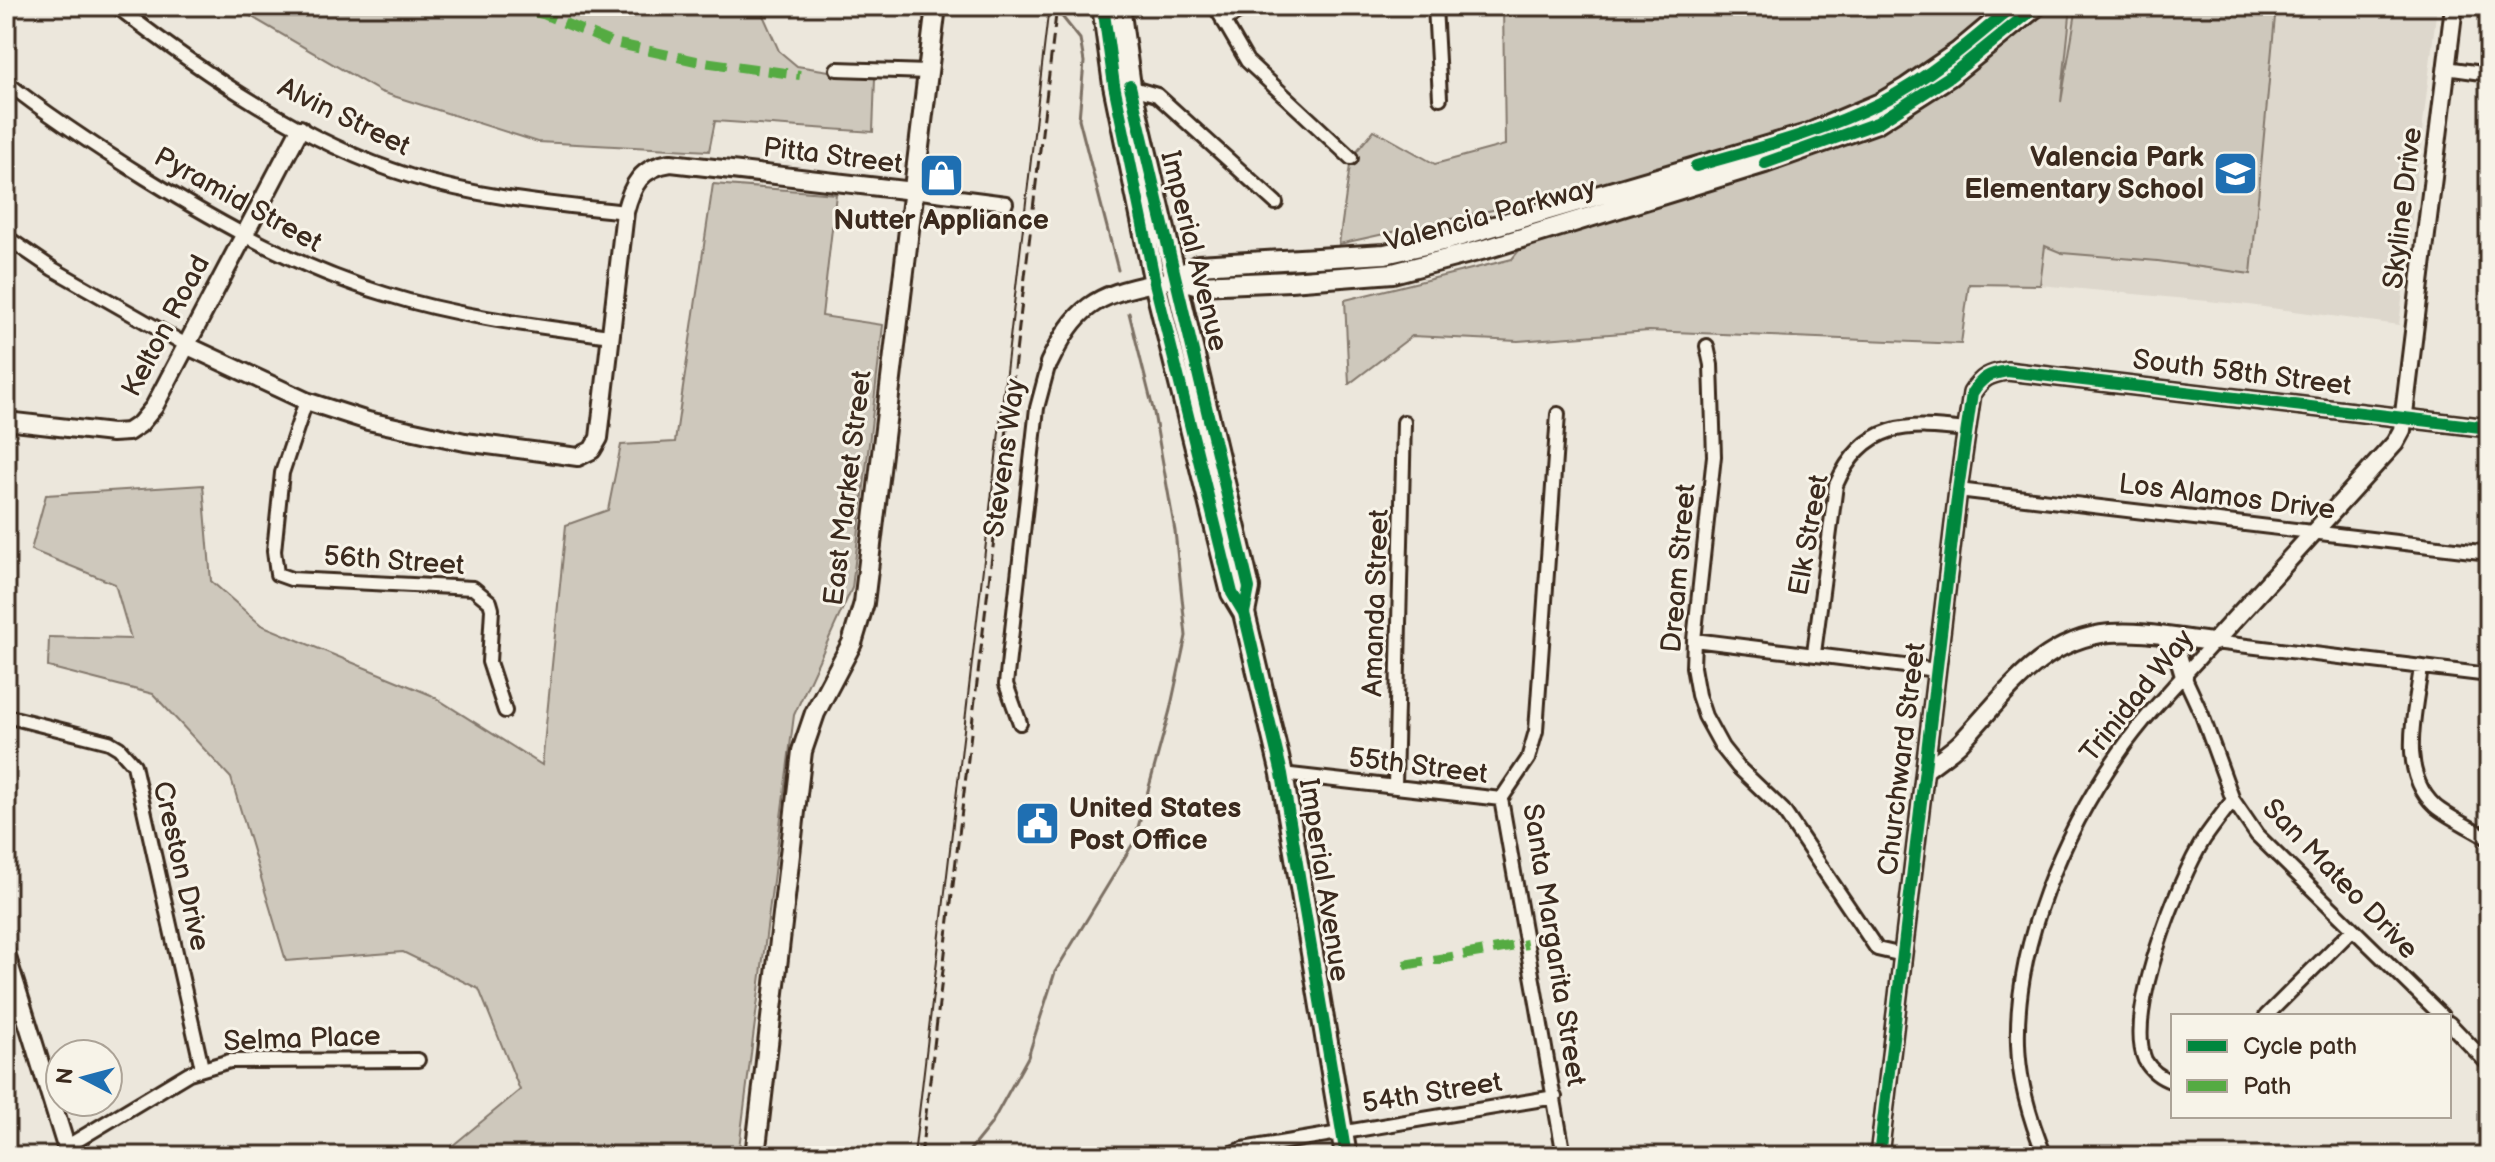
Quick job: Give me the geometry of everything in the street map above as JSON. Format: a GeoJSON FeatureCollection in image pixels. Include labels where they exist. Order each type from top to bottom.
{"type":"FeatureCollection","features":[{"type":"Feature","properties":{"kind":"main road","name":"East Market Street"},"geometry":{"type":"LineString","coordinates":[[755,1156],[802,751],[815,713],[852,643],[864,603],[936,6]]}},
{"type":"Feature","properties":{"kind":"main road","name":"Imperial Avenue"},"geometry":{"type":"LineString","coordinates":[[1103,6],[1122,86],[1177,278],[1249,588],[1244,613]]}},
{"type":"Feature","properties":{"kind":"main road","name":"Imperial Avenue"},"geometry":{"type":"LineString","coordinates":[[1119,6],[1122,86],[1155,283],[1232,593],[1244,613],[1282,774],[1346,1156]]}},
{"type":"Feature","properties":{"kind":"main road","name":"Valencia Parkway"},"geometry":{"type":"LineString","coordinates":[[1177,278],[1198,265],[1385,254],[1447,240],[1807,134],[1880,103],[1907,87],[1958,52],[2013,6]]}},
{"type":"Feature","properties":{"kind":"main road","name":"Valencia Parkway"},"geometry":{"type":"LineString","coordinates":[[1177,278],[1198,285],[1393,273],[1504,243],[1790,155],[1877,123],[1949,77],[2037,6]]}},
{"type":"Feature","properties":{"kind":"main road","name":"Stevens Way"},"geometry":{"type":"LineString","coordinates":[[1155,283],[1177,278]]}},
{"type":"Feature","properties":{"kind":"street","name":"Alvin Street"},"geometry":{"type":"LineString","coordinates":[[116,6],[163,42],[300,129],[350,153],[410,176],[501,198],[625,212]]}},
{"type":"Feature","properties":{"kind":"street"},"geometry":{"type":"LineString","coordinates":[[1215,6],[1247,61],[1351,158]]}},
{"type":"Feature","properties":{"kind":"street"},"geometry":{"type":"LineString","coordinates":[[1223,21],[1249,6]]}},
{"type":"Feature","properties":{"kind":"street"},"geometry":{"type":"LineString","coordinates":[[1435,6],[1440,98]]}},
{"type":"Feature","properties":{"kind":"street","name":"Skyline Drive"},"geometry":{"type":"LineString","coordinates":[[2404,417],[2454,6]]}},
{"type":"Feature","properties":{"kind":"street"},"geometry":{"type":"LineString","coordinates":[[2446,68],[2489,74]]}},
{"type":"Feature","properties":{"kind":"street"},"geometry":{"type":"LineString","coordinates":[[837,69],[928,72]]}},
{"type":"Feature","properties":{"kind":"street","name":"Pyramid Street"},"geometry":{"type":"LineString","coordinates":[[6,82],[93,145],[195,208],[306,266],[386,295],[483,318],[611,336]]}},
{"type":"Feature","properties":{"kind":"street"},"geometry":{"type":"LineString","coordinates":[[1122,86],[1157,95],[1276,203]]}},
{"type":"Feature","properties":{"kind":"street","name":"Kelton Road"},"geometry":{"type":"LineString","coordinates":[[6,421],[112,433],[128,432],[140,424],[154,407],[188,346],[300,129]]}},
{"type":"Feature","properties":{"kind":"street","name":"Pitta Street"},"geometry":{"type":"LineString","coordinates":[[625,212],[635,181],[653,167],[671,163],[1006,203]]}},
{"type":"Feature","properties":{"kind":"street"},"geometry":{"type":"LineString","coordinates":[[6,237],[53,269],[188,346],[306,401],[418,433],[573,457],[595,447],[601,425],[625,212]]}},
{"type":"Feature","properties":{"kind":"street","name":"Stevens Way"},"geometry":{"type":"LineString","coordinates":[[1020,723],[1006,684],[1037,408],[1049,363],[1073,319],[1099,298],[1155,283]]}},
{"type":"Feature","properties":{"kind":"street","name":"Dream Street"},"geometry":{"type":"LineString","coordinates":[[1707,346],[1711,365],[1714,456],[1694,640],[1693,667],[1698,695],[1705,716],[1722,747],[1738,767],[1783,810],[1877,949],[1903,955]]}},
{"type":"Feature","properties":{"kind":"street","name":"South 58th Street"},"geometry":{"type":"LineString","coordinates":[[1988,374],[2007,371],[2489,428]]}},
{"type":"Feature","properties":{"kind":"street","name":"Churchward Street"},"geometry":{"type":"LineString","coordinates":[[1879,1156],[1958,490],[1972,393],[1988,374]]}},
{"type":"Feature","properties":{"kind":"street","name":"56th Street"},"geometry":{"type":"LineString","coordinates":[[306,401],[282,473],[274,551],[277,574],[291,579],[473,588],[490,602],[492,609],[489,662],[505,711]]}},
{"type":"Feature","properties":{"kind":"street","name":"Santa Margarita Street"},"geometry":{"type":"LineString","coordinates":[[1558,414],[1536,731],[1528,759],[1501,799],[1564,1156]]}},
{"type":"Feature","properties":{"kind":"street","name":"Trinidad Way"},"geometry":{"type":"LineString","coordinates":[[2045,1156],[2025,1095],[2018,1046],[2021,993],[2031,944],[2051,881],[2094,791],[2120,750],[2184,676],[2395,443],[2404,417]]}},
{"type":"Feature","properties":{"kind":"street","name":"Amanda Street"},"geometry":{"type":"LineString","coordinates":[[1395,785],[1404,422]]}},
{"type":"Feature","properties":{"kind":"street","name":"Elk Street"},"geometry":{"type":"LineString","coordinates":[[1814,653],[1836,485],[1846,464],[1870,441],[1902,427],[1924,425],[1967,430]]}},
{"type":"Feature","properties":{"kind":"street","name":"Los Alamos Drive"},"geometry":{"type":"LineString","coordinates":[[1958,490],[2489,553]]}},
{"type":"Feature","properties":{"kind":"street"},"geometry":{"type":"LineString","coordinates":[[1927,769],[1958,745],[2026,670],[2048,653],[2072,641],[2099,634],[2126,633],[2214,642],[2489,675]]}},
{"type":"Feature","properties":{"kind":"street"},"geometry":{"type":"LineString","coordinates":[[2165,638],[2178,655],[2184,676]]}},
{"type":"Feature","properties":{"kind":"street"},"geometry":{"type":"LineString","coordinates":[[1694,640],[1937,670]]}},
{"type":"Feature","properties":{"kind":"street"},"geometry":{"type":"LineString","coordinates":[[2421,667],[2412,744],[2418,784],[2438,808],[2489,839]]}},
{"type":"Feature","properties":{"kind":"street","name":"San Mateo Drive"},"geometry":{"type":"LineString","coordinates":[[2184,676],[2202,715],[2233,800],[2257,835],[2440,1014]]}},
{"type":"Feature","properties":{"kind":"street","name":"Creston Drive"},"geometry":{"type":"LineString","coordinates":[[6,716],[109,742],[134,765],[202,1068]]}},
{"type":"Feature","properties":{"kind":"street","name":"55th Street"},"geometry":{"type":"LineString","coordinates":[[1282,774],[1501,799]]}},
{"type":"Feature","properties":{"kind":"street"},"geometry":{"type":"LineString","coordinates":[[2171,1081],[2152,1070],[2142,1049],[2147,984],[2175,898],[2203,841],[2233,800]]}},
{"type":"Feature","properties":{"kind":"street"},"geometry":{"type":"LineString","coordinates":[[2268,1014],[2352,930]]}},
{"type":"Feature","properties":{"kind":"street"},"geometry":{"type":"LineString","coordinates":[[6,954],[11,987],[68,1151]]}},
{"type":"Feature","properties":{"kind":"street"},"geometry":{"type":"LineString","coordinates":[[2451,1025],[2489,1065]]}},
{"type":"Feature","properties":{"kind":"street","name":"Selma Place"},"geometry":{"type":"LineString","coordinates":[[68,1151],[202,1068],[230,1061],[418,1060]]}},
{"type":"Feature","properties":{"kind":"street","name":"54th Street"},"geometry":{"type":"LineString","coordinates":[[1226,1155],[1243,1149],[1555,1097]]}},
{"type":"Feature","properties":{"kind":"shaded area"},"geometry":{"type":"Polygon","coordinates":[[[233,6],[759,6],[779,51],[797,66],[875,78],[873,132],[715,121],[709,151],[538,142],[381,92],[233,6]]]}},
{"type":"Feature","properties":{"kind":"shaded area"},"geometry":{"type":"Polygon","coordinates":[[[1503,6],[2071,6],[2061,102],[2077,6],[2276,6],[2251,274],[2158,261],[2062,253],[2045,246],[2040,285],[1969,284],[1961,344],[1649,331],[1518,341],[1412,336],[1349,384],[1345,300],[1512,259],[1565,194],[1339,244],[1351,158],[1374,130],[1435,164],[1505,145],[1503,6]]]}},
{"type":"Feature","properties":{"kind":"shaded area","name":"Valencia Park Elementary School"},"geometry":{"type":"Polygon","coordinates":[[[2071,6],[2437,6],[2399,325],[2249,305],[2040,285],[2071,6]]]}},
{"type":"Feature","properties":{"kind":"shaded area"},"geometry":{"type":"Polygon","coordinates":[[[713,184],[836,194],[822,316],[883,325],[852,588],[794,715],[738,1156],[440,1156],[520,1090],[479,989],[403,952],[286,961],[231,778],[153,694],[48,667],[49,637],[131,639],[115,584],[31,550],[46,495],[203,485],[211,581],[261,625],[431,695],[542,765],[566,525],[608,510],[621,445],[675,442],[713,184]]]}},
{"type":"Feature","properties":{"kind":"waterway"},"geometry":{"type":"LineString","coordinates":[[1060,14],[1080,39],[1084,62],[1079,119],[1118,270]]}},
{"type":"Feature","properties":{"kind":"waterway"},"geometry":{"type":"LineString","coordinates":[[965,1156],[991,1124],[1028,1057],[1055,972],[1134,842],[1170,710],[1186,636],[1175,531],[1154,413],[1129,313]]}},
{"type":"Feature","properties":{"kind":"tram line"},"geometry":{"type":"LineString","coordinates":[[914,1156],[1049,6]]}},
{"type":"Feature","properties":{"kind":"railway"},"geometry":{"type":"LineString","coordinates":[[921,1156],[1057,6]]}},
{"type":"Feature","properties":{"kind":"marked path"},"geometry":{"type":"LineString","coordinates":[[506,6],[543,14],[610,42],[696,61],[800,75]]}},
{"type":"Feature","properties":{"kind":"marked path"},"geometry":{"type":"LineString","coordinates":[[1404,965],[1527,944]]}},
{"type":"Feature","properties":{"kind":"cycle path"},"geometry":{"type":"LineString","coordinates":[[1103,6],[1114,85],[1155,283],[1232,593],[1244,613],[1282,774],[1346,1156]]}},
{"type":"Feature","properties":{"kind":"cycle path"},"geometry":{"type":"LineString","coordinates":[[1696,166],[1813,131],[1880,103],[1933,71],[2013,6]]}},
{"type":"Feature","properties":{"kind":"cycle path"},"geometry":{"type":"LineString","coordinates":[[1765,163],[1877,123],[1949,77],[2037,6]]}},
{"type":"Feature","properties":{"kind":"cycle path"},"geometry":{"type":"LineString","coordinates":[[1130,86],[1249,588],[1244,613]]}},
{"type":"Feature","properties":{"kind":"cycle path"},"geometry":{"type":"LineString","coordinates":[[1879,1156],[1958,490],[1972,393],[1979,383],[1991,375],[2007,371],[2489,428]]}},
{"type":"Feature","properties":{"kind":"place","name":"Valencia Park Elementary School"},"geometry":{"type":"Point","coordinates":[2235,173]}},
{"type":"Feature","properties":{"kind":"place","name":"Nutter Appliance"},"geometry":{"type":"Point","coordinates":[941,176]}},
{"type":"Feature","properties":{"kind":"place","name":"United States Post Office"},"geometry":{"type":"Point","coordinates":[1038,824]}}]}
